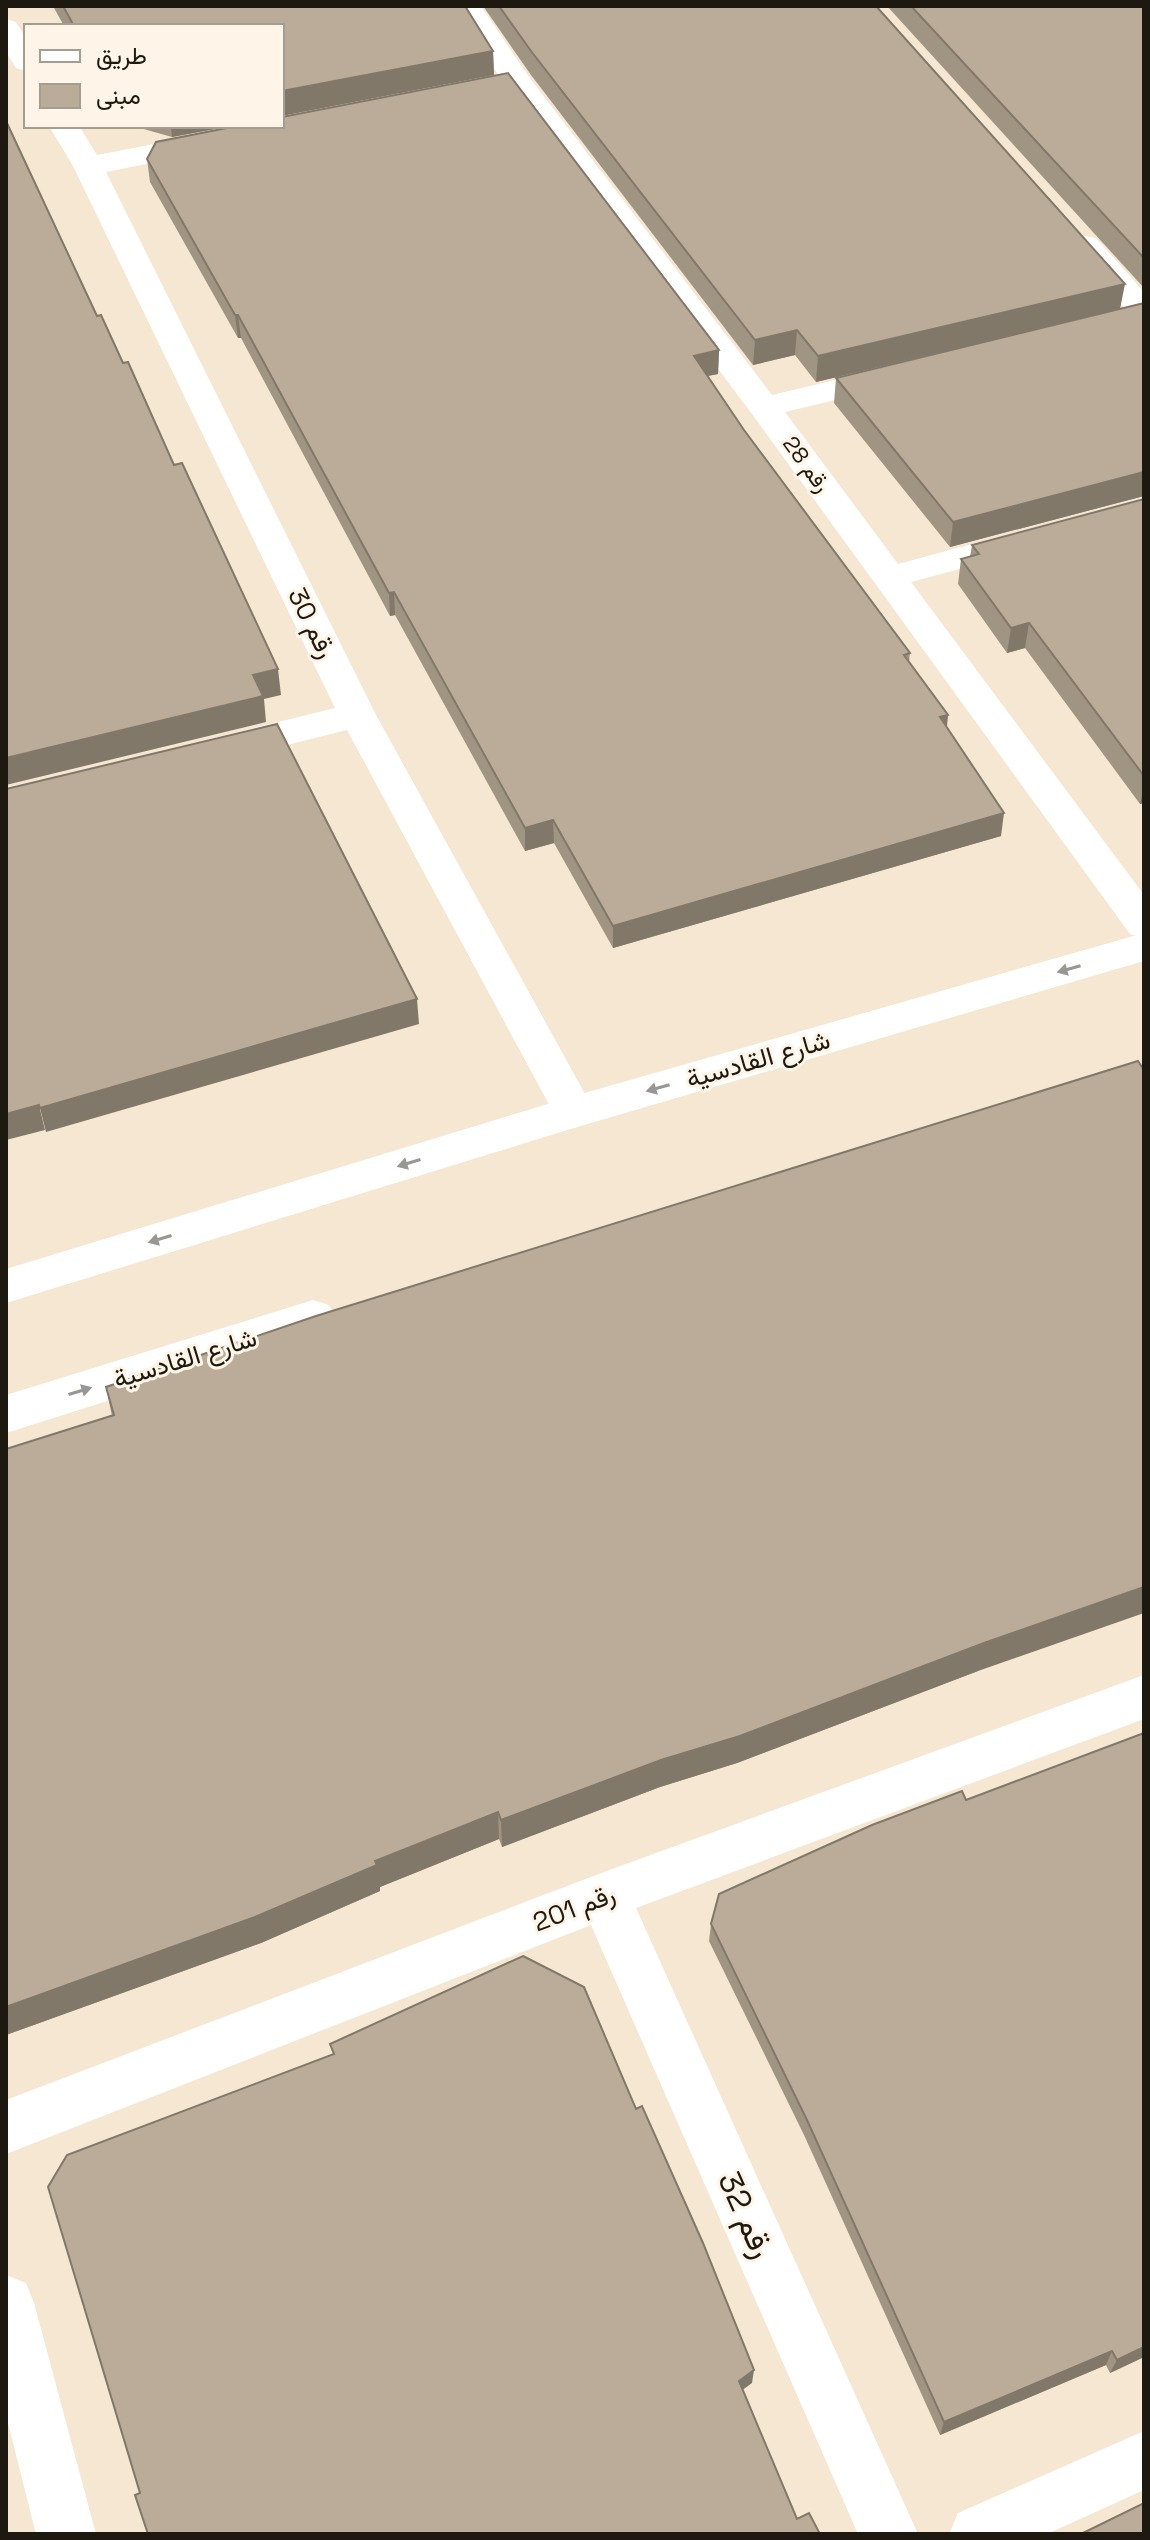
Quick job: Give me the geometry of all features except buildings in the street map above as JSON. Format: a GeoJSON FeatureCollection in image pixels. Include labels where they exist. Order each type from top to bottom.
{"type":"FeatureCollection","features":[{"type":"Feature","properties":{"kind":"street","name":"رقم 28"},"geometry":{"type":"LineString","coordinates":[[467,6],[502,85],[764,407],[1144,924]]}},
{"type":"Feature","properties":{"kind":"street"},"geometry":{"type":"LineString","coordinates":[[6,28],[24,59]]}},
{"type":"Feature","properties":{"kind":"street","name":"رقم 30"},"geometry":{"type":"LineString","coordinates":[[65,128],[88,166],[357,715],[574,1112]]}},
{"type":"Feature","properties":{"kind":"street"},"geometry":{"type":"LineString","coordinates":[[88,166],[241,136]]}},
{"type":"Feature","properties":{"kind":"street"},"geometry":{"type":"LineString","coordinates":[[1070,229],[1134,316]]}},
{"type":"Feature","properties":{"kind":"street"},"geometry":{"type":"LineString","coordinates":[[764,407],[931,367]]}},
{"type":"Feature","properties":{"kind":"street"},"geometry":{"type":"LineString","coordinates":[[890,577],[1144,509]]}},
{"type":"Feature","properties":{"kind":"street"},"geometry":{"type":"LineString","coordinates":[[189,756],[357,715]]}},
{"type":"Feature","properties":{"kind":"street","name":"شارع القادسية"},"geometry":{"type":"LineString","coordinates":[[6,1286],[574,1112],[1144,947]]}},
{"type":"Feature","properties":{"kind":"street","name":"شارع القادسية"},"geometry":{"type":"LineString","coordinates":[[6,1414],[355,1305]]}},
{"type":"Feature","properties":{"kind":"street","name":"رقم 201"},"geometry":{"type":"LineString","coordinates":[[6,2127],[604,1896],[1144,1697]]}},
{"type":"Feature","properties":{"kind":"street","name":"رقم 32"},"geometry":{"type":"LineString","coordinates":[[604,1896],[888,2534]]}},
{"type":"Feature","properties":{"kind":"street"},"geometry":{"type":"LineString","coordinates":[[6,2303],[66,2534]]}},
{"type":"Feature","properties":{"kind":"street"},"geometry":{"type":"LineString","coordinates":[[979,2534],[1144,2460]]}}]}
